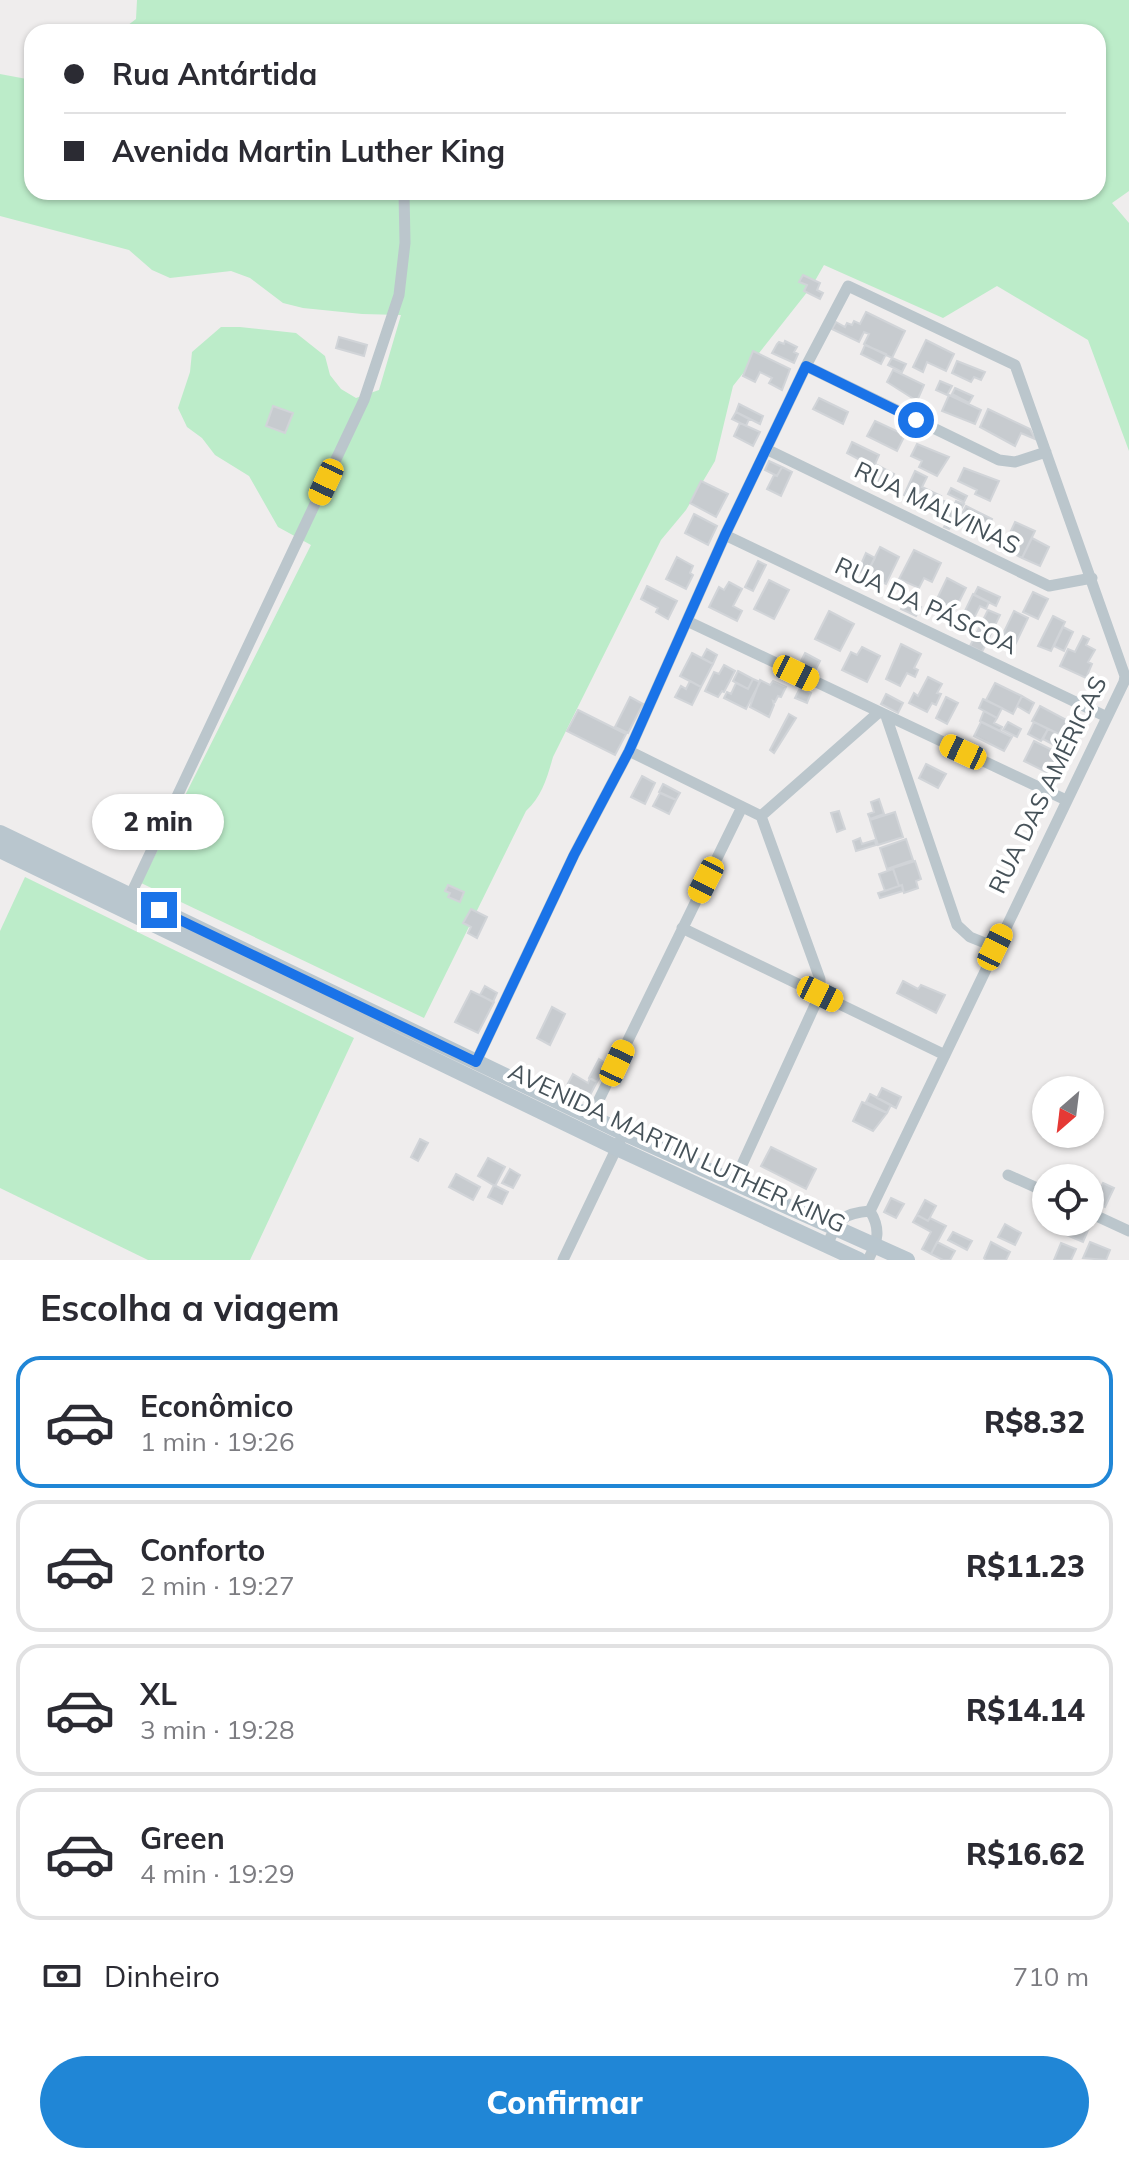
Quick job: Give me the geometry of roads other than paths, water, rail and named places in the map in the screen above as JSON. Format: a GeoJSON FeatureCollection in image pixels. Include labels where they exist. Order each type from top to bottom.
{"type":"FeatureCollection","features":[{"type":"Feature","properties":{"kind":"main road","name":"AVENIDA MARTIN LUTHER KING"},"geometry":{"type":"LineString","coordinates":[[0,833],[591,1116],[620,1140],[734,1182],[835,1226],[872,1252],[907,1260]]}},
{"type":"Feature","properties":{"kind":"main road","name":"AVENIDA MARTIN LUTHER KING"},"geometry":{"type":"LineString","coordinates":[[0,850],[620,1140],[859,1260]]}},
{"type":"Feature","properties":{"kind":"street"},"geometry":{"type":"LineString","coordinates":[[130,896],[364,400],[399,295],[405,243],[404,200]]}},
{"type":"Feature","properties":{"kind":"street","name":"RUA DAS AMÉRICAS"},"geometry":{"type":"LineString","coordinates":[[806,366],[848,286],[1015,365],[1125,676],[870,1211]]}},
{"type":"Feature","properties":{"kind":"street"},"geometry":{"type":"LineString","coordinates":[[476,1062],[574,855],[629,751],[725,535],[806,366],[999,460],[1015,462],[1046,452]]}},
{"type":"Feature","properties":{"kind":"street","name":"RUA MALVINAS"},"geometry":{"type":"LineString","coordinates":[[766,449],[1049,586],[1092,578]]}},
{"type":"Feature","properties":{"kind":"street","name":"RUA DA PÁSCOA"},"geometry":{"type":"LineString","coordinates":[[725,535],[1107,717]]}},
{"type":"Feature","properties":{"kind":"street"},"geometry":{"type":"LineString","coordinates":[[687,621],[1066,800]]}},
{"type":"Feature","properties":{"kind":"street"},"geometry":{"type":"LineString","coordinates":[[761,816],[882,714]]}},
{"type":"Feature","properties":{"kind":"street"},"geometry":{"type":"LineString","coordinates":[[882,714],[957,925],[970,937],[995,947]]}},
{"type":"Feature","properties":{"kind":"street"},"geometry":{"type":"LineString","coordinates":[[629,751],[761,816],[820,979],[820,994],[734,1182]]}},
{"type":"Feature","properties":{"kind":"street"},"geometry":{"type":"LineString","coordinates":[[591,1116],[742,807]]}},
{"type":"Feature","properties":{"kind":"street"},"geometry":{"type":"LineString","coordinates":[[682,928],[945,1055]]}},
{"type":"Feature","properties":{"kind":"street"},"geometry":{"type":"LineString","coordinates":[[563,1260],[620,1140]]}},
{"type":"Feature","properties":{"kind":"street"},"geometry":{"type":"LineString","coordinates":[[1008,1175],[1032,1186]]}},
{"type":"Feature","properties":{"kind":"street"},"geometry":{"type":"LineString","coordinates":[[827,1245],[835,1226],[850,1213],[870,1211],[878,1227],[872,1252]]}},
{"type":"Feature","properties":{"kind":"street"},"geometry":{"type":"LineString","coordinates":[[1104,1219],[1129,1231]]}}]}
